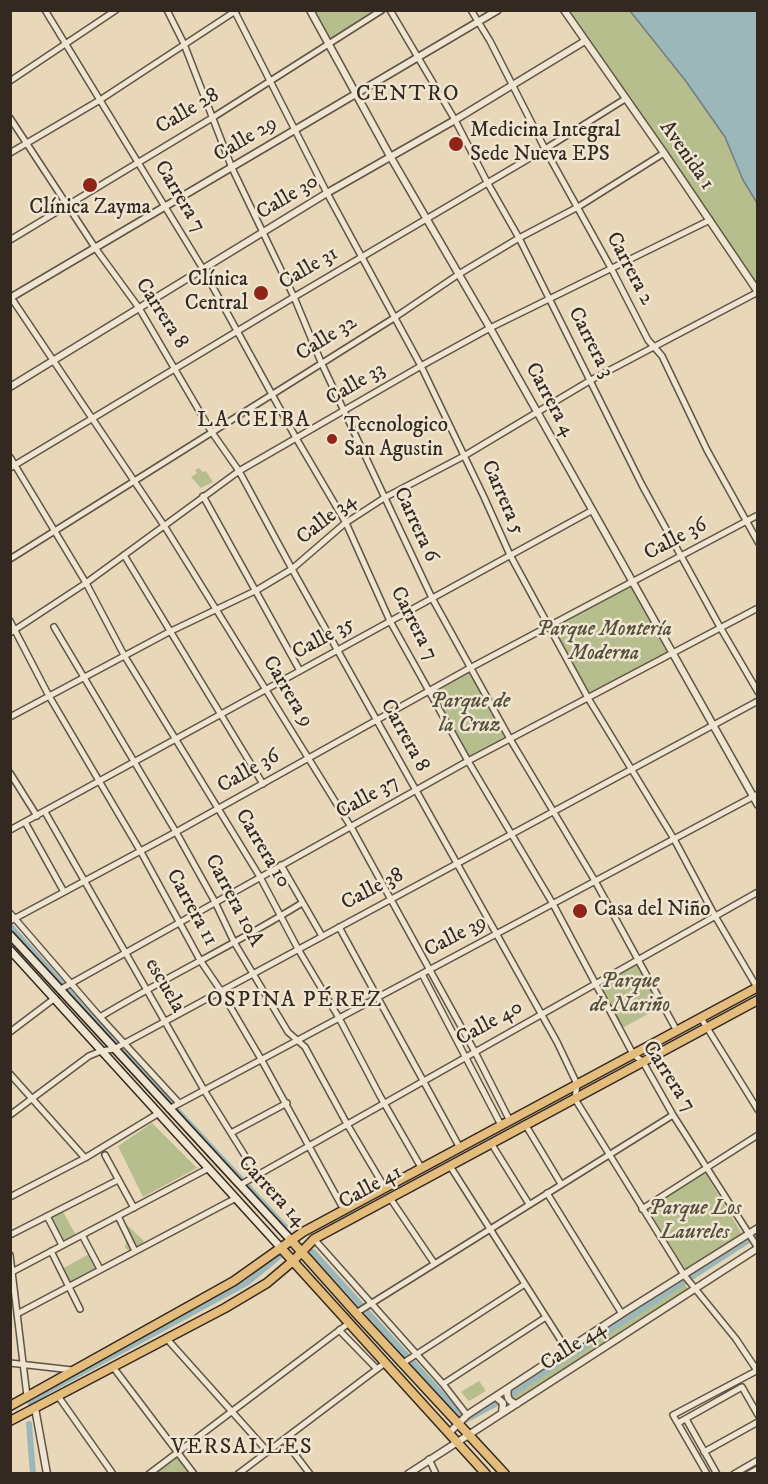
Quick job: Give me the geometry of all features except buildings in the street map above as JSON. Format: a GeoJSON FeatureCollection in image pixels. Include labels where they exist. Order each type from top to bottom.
{"type":"FeatureCollection","features":[{"type":"Feature","properties":{"kind":"main road","name":"Carrera 14"},"geometry":{"type":"LineString","coordinates":[[10,935],[66,986],[170,1108],[301,1251],[404,1362],[463,1419],[470,1435],[505,1473]]}},
{"type":"Feature","properties":{"kind":"main road","name":"Carrera 14"},"geometry":{"type":"LineString","coordinates":[[11,952],[486,1473]]}},
{"type":"Feature","properties":{"kind":"main road","name":"Calle 41"},"geometry":{"type":"LineString","coordinates":[[10,1406],[207,1298],[257,1267],[290,1239],[757,988]]}},
{"type":"Feature","properties":{"kind":"main road","name":"Calle 41"},"geometry":{"type":"LineString","coordinates":[[11,1420],[167,1339],[267,1283],[314,1239],[758,1000]]}},
{"type":"Feature","properties":{"kind":"street","name":"Carrera 7"},"geometry":{"type":"LineString","coordinates":[[45,10],[203,269],[238,331],[296,438],[346,523],[390,621],[468,761],[553,904],[633,1054],[643,1062],[756,1247]]}},
{"type":"Feature","properties":{"kind":"street"},"geometry":{"type":"LineString","coordinates":[[10,81],[116,10]]}},
{"type":"Feature","properties":{"kind":"street","name":"Carrera 6"},"geometry":{"type":"LineString","coordinates":[[167,10],[184,44],[232,168],[294,297],[321,362],[432,598],[510,739],[595,881],[677,1031]]}},
{"type":"Feature","properties":{"kind":"street","name":"Carrera 4"},"geometry":{"type":"LineString","coordinates":[[310,10],[390,156],[490,328],[758,805]]}},
{"type":"Feature","properties":{"kind":"street","name":"Calle 28"},"geometry":{"type":"LineString","coordinates":[[10,240],[212,118],[382,10]]}},
{"type":"Feature","properties":{"kind":"street","name":"Carrera 3"},"geometry":{"type":"LineString","coordinates":[[390,10],[455,120],[519,238],[642,485],[758,692]]}},
{"type":"Feature","properties":{"kind":"street","name":"Carrera 2"},"geometry":{"type":"LineString","coordinates":[[471,10],[648,340],[662,356],[707,450],[758,542]]}},
{"type":"Feature","properties":{"kind":"street","name":"Calle 29"},"geometry":{"type":"LineString","coordinates":[[11,297],[96,249],[498,10]]}},
{"type":"Feature","properties":{"kind":"street","name":"Avenida 1"},"geometry":{"type":"LineString","coordinates":[[564,10],[758,292]]}},
{"type":"Feature","properties":{"kind":"street"},"geometry":{"type":"LineString","coordinates":[[10,153],[100,100],[235,11]]}},
{"type":"Feature","properties":{"kind":"street","name":"Carrera 5"},"geometry":{"type":"LineString","coordinates":[[235,11],[327,193],[421,366],[510,555],[588,698],[674,839],[757,988]]}},
{"type":"Feature","properties":{"kind":"street","name":"Calle 30"},"geometry":{"type":"LineString","coordinates":[[10,387],[327,193],[455,120],[585,40]]}},
{"type":"Feature","properties":{"kind":"street","name":"Calle 31"},"geometry":{"type":"LineString","coordinates":[[13,467],[545,149],[624,99]]}},
{"type":"Feature","properties":{"kind":"street","name":"Carrera 8"},"geometry":{"type":"LineString","coordinates":[[10,118],[96,249],[139,308],[211,431],[239,471],[541,1014],[577,1084]]}},
{"type":"Feature","properties":{"kind":"street","name":"Calle 32"},"geometry":{"type":"LineString","coordinates":[[10,558],[394,318],[459,274],[519,238],[578,207],[664,153]]}},
{"type":"Feature","properties":{"kind":"street","name":"Calle 33"},"geometry":{"type":"LineString","coordinates":[[13,631],[86,583],[239,471],[490,328],[710,220]]}},
{"type":"Feature","properties":{"kind":"street","name":"Calle 34"},"geometry":{"type":"LineString","coordinates":[[10,717],[124,655],[257,590],[292,569],[346,523],[384,498],[464,456],[591,380],[758,292]]}},
{"type":"Feature","properties":{"kind":"street","name":"Carrera 9"},"geometry":{"type":"LineString","coordinates":[[11,297],[165,526],[351,826],[475,1052],[506,1123]]}},
{"type":"Feature","properties":{"kind":"street","name":"Carrera 10"},"geometry":{"type":"LineString","coordinates":[[10,457],[13,467],[86,583],[124,655],[282,915],[298,949],[339,1018],[422,1169]]}},
{"type":"Feature","properties":{"kind":"street"},"geometry":{"type":"LineString","coordinates":[[203,496],[300,671]]}},
{"type":"Feature","properties":{"kind":"street","name":"Calle 35"},"geometry":{"type":"LineString","coordinates":[[10,830],[591,511]]}},
{"type":"Feature","properties":{"kind":"street","name":"Calle 36"},"geometry":{"type":"LineString","coordinates":[[13,920],[219,809],[470,668],[758,515]]}},
{"type":"Feature","properties":{"kind":"street"},"geometry":{"type":"LineString","coordinates":[[124,555],[263,784]]}},
{"type":"Feature","properties":{"kind":"street","name":"Calle 37"},"geometry":{"type":"LineString","coordinates":[[66,986],[468,761],[758,608]]}},
{"type":"Feature","properties":{"kind":"street","name":"Carrera 11"},"geometry":{"type":"LineString","coordinates":[[10,621],[13,631],[49,696],[141,852],[200,960],[221,991],[287,1103],[344,1210]]}},
{"type":"Feature","properties":{"kind":"street","name":"Carrera 10A"},"geometry":{"type":"LineString","coordinates":[[54,627],[176,832],[215,902],[234,942],[288,1032],[305,1047],[347,1124],[386,1188]]}},
{"type":"Feature","properties":{"kind":"street","name":"Calle 38"},"geometry":{"type":"LineString","coordinates":[[10,1116],[89,1056],[119,1046],[758,701]]}},
{"type":"Feature","properties":{"kind":"street"},"geometry":{"type":"LineString","coordinates":[[10,773],[37,816]]}},
{"type":"Feature","properties":{"kind":"street","name":"Calle 39"},"geometry":{"type":"LineString","coordinates":[[170,1108],[755,796]]}},
{"type":"Feature","properties":{"kind":"street","name":"escuela"},"geometry":{"type":"LineString","coordinates":[[45,812],[204,1090],[231,1133],[254,1177]]}},
{"type":"Feature","properties":{"kind":"street"},"geometry":{"type":"LineString","coordinates":[[25,822],[64,892]]}},
{"type":"Feature","properties":{"kind":"street"},"geometry":{"type":"LineString","coordinates":[[281,865],[322,936]]}},
{"type":"Feature","properties":{"kind":"street","name":"Calle 40"},"geometry":{"type":"LineString","coordinates":[[242,1184],[758,892]]}},
{"type":"Feature","properties":{"kind":"street"},"geometry":{"type":"LineString","coordinates":[[100,1017],[302,903]]}},
{"type":"Feature","properties":{"kind":"street"},"geometry":{"type":"LineString","coordinates":[[10,913],[13,920],[66,986],[100,1017],[119,1046],[179,1104]]}},
{"type":"Feature","properties":{"kind":"street"},"geometry":{"type":"LineString","coordinates":[[339,927],[460,1148]]}},
{"type":"Feature","properties":{"kind":"street"},"geometry":{"type":"LineString","coordinates":[[422,974],[466,1057],[506,1123]]}},
{"type":"Feature","properties":{"kind":"street"},"geometry":{"type":"LineString","coordinates":[[10,1032],[55,998]]}},
{"type":"Feature","properties":{"kind":"street"},"geometry":{"type":"LineString","coordinates":[[700,1018],[758,1110]]}},
{"type":"Feature","properties":{"kind":"street"},"geometry":{"type":"LineString","coordinates":[[10,1074],[85,1158]]}},
{"type":"Feature","properties":{"kind":"street"},"geometry":{"type":"LineString","coordinates":[[577,1084],[575,1099],[642,1209],[685,1276],[736,1339],[757,1370],[673,1415],[707,1473]]}},
{"type":"Feature","properties":{"kind":"street"},"geometry":{"type":"LineString","coordinates":[[231,1133],[287,1103]]}},
{"type":"Feature","properties":{"kind":"street"},"geometry":{"type":"LineString","coordinates":[[10,1197],[85,1158],[159,1113]]}},
{"type":"Feature","properties":{"kind":"street"},"geometry":{"type":"LineString","coordinates":[[358,1311],[674,1115]]}},
{"type":"Feature","properties":{"kind":"street"},"geometry":{"type":"LineString","coordinates":[[525,1124],[561,1184]]}},
{"type":"Feature","properties":{"kind":"street"},"geometry":{"type":"LineString","coordinates":[[642,1209],[758,1135]]}},
{"type":"Feature","properties":{"kind":"street"},"geometry":{"type":"LineString","coordinates":[[491,1143],[529,1204]]}},
{"type":"Feature","properties":{"kind":"street"},"geometry":{"type":"LineString","coordinates":[[105,1155],[134,1208]]}},
{"type":"Feature","properties":{"kind":"street"},"geometry":{"type":"LineString","coordinates":[[450,1166],[567,1350]]}},
{"type":"Feature","properties":{"kind":"street"},"geometry":{"type":"LineString","coordinates":[[12,1272],[209,1168]]}},
{"type":"Feature","properties":{"kind":"street"},"geometry":{"type":"LineString","coordinates":[[10,1235],[118,1180]]}},
{"type":"Feature","properties":{"kind":"street"},"geometry":{"type":"LineString","coordinates":[[547,1193],[622,1314]]}},
{"type":"Feature","properties":{"kind":"street"},"geometry":{"type":"LineString","coordinates":[[17,1314],[236,1198]]}},
{"type":"Feature","properties":{"kind":"street"},"geometry":{"type":"LineString","coordinates":[[390,1198],[434,1263]]}},
{"type":"Feature","properties":{"kind":"street"},"geometry":{"type":"LineString","coordinates":[[47,1216],[62,1245]]}},
{"type":"Feature","properties":{"kind":"street"},"geometry":{"type":"LineString","coordinates":[[118,1216],[135,1251]]}},
{"type":"Feature","properties":{"kind":"street","name":"Calle 44"},"geometry":{"type":"LineString","coordinates":[[449,1432],[463,1419],[567,1350],[749,1236],[758,1228]]}},
{"type":"Feature","properties":{"kind":"street"},"geometry":{"type":"LineString","coordinates":[[82,1235],[100,1269]]}},
{"type":"Feature","properties":{"kind":"street"},"geometry":{"type":"LineString","coordinates":[[314,1239],[369,1305],[443,1384],[463,1419]]}},
{"type":"Feature","properties":{"kind":"street","name":"Calle 44"},"geometry":{"type":"LineString","coordinates":[[408,1473],[470,1435],[756,1247]]}},
{"type":"Feature","properties":{"kind":"street"},"geometry":{"type":"LineString","coordinates":[[51,1251],[80,1309]]}},
{"type":"Feature","properties":{"kind":"street"},"geometry":{"type":"LineString","coordinates":[[10,1255],[27,1396]]}},
{"type":"Feature","properties":{"kind":"street"},"geometry":{"type":"LineString","coordinates":[[404,1362],[525,1284]]}},
{"type":"Feature","properties":{"kind":"street"},"geometry":{"type":"LineString","coordinates":[[443,1384],[546,1317]]}},
{"type":"Feature","properties":{"kind":"street"},"geometry":{"type":"LineString","coordinates":[[149,1473],[232,1413],[349,1323]]}},
{"type":"Feature","properties":{"kind":"street"},"geometry":{"type":"LineString","coordinates":[[339,1330],[376,1369]]}},
{"type":"Feature","properties":{"kind":"street"},"geometry":{"type":"LineString","coordinates":[[167,1339],[268,1452]]}},
{"type":"Feature","properties":{"kind":"street"},"geometry":{"type":"LineString","coordinates":[[238,1473],[385,1363]]}},
{"type":"Feature","properties":{"kind":"street"},"geometry":{"type":"LineString","coordinates":[[10,1364],[72,1370]]}},
{"type":"Feature","properties":{"kind":"street"},"geometry":{"type":"LineString","coordinates":[[113,1367],[194,1473]]}},
{"type":"Feature","properties":{"kind":"street"},"geometry":{"type":"LineString","coordinates":[[678,1423],[742,1387],[758,1415]]}},
{"type":"Feature","properties":{"kind":"street"},"geometry":{"type":"LineString","coordinates":[[508,1389],[509,1400],[517,1404]]}},
{"type":"Feature","properties":{"kind":"street"},"geometry":{"type":"LineString","coordinates":[[58,1396],[113,1473]]}},
{"type":"Feature","properties":{"kind":"street"},"geometry":{"type":"LineString","coordinates":[[496,1397],[502,1403],[502,1413]]}},
{"type":"Feature","properties":{"kind":"street"},"geometry":{"type":"LineString","coordinates":[[35,1408],[47,1473]]}},
{"type":"Feature","properties":{"kind":"street"},"geometry":{"type":"LineString","coordinates":[[686,1419],[717,1473]]}},
{"type":"Feature","properties":{"kind":"street"},"geometry":{"type":"LineString","coordinates":[[704,1452],[758,1422]]}},
{"type":"Feature","properties":{"kind":"street"},"geometry":{"type":"LineString","coordinates":[[284,1440],[310,1473]]}},
{"type":"Feature","properties":{"kind":"street"},"geometry":{"type":"LineString","coordinates":[[429,1459],[436,1473]]}},
{"type":"Feature","properties":{"kind":"street"},"geometry":{"type":"LineString","coordinates":[[734,1473],[758,1461]]}},
{"type":"Feature","properties":{"kind":"street"},"geometry":{"type":"LineString","coordinates":[[749,1473],[758,1468]]}},
{"type":"Feature","properties":{"kind":"green space"},"geometry":{"type":"Polygon","coordinates":[[[313,11],[380,11],[330,42],[313,11]]]}},
{"type":"Feature","properties":{"kind":"green space"},"geometry":{"type":"Polygon","coordinates":[[[567,11],[630,11],[685,80],[725,137],[743,180],[757,203],[757,290],[567,11]]]}},
{"type":"Feature","properties":{"kind":"green space"},"geometry":{"type":"Polygon","coordinates":[[[200,468],[202,472],[206,471],[213,482],[201,488],[191,477],[197,473],[195,470],[200,468]]]}},
{"type":"Feature","properties":{"kind":"green space","name":"Parque Montería Moderna"},"geometry":{"type":"Polygon","coordinates":[[[631,586],[667,652],[590,694],[551,627],[631,586]]]}},
{"type":"Feature","properties":{"kind":"green space","name":"Parque de la Cruz"},"geometry":{"type":"Polygon","coordinates":[[[471,670],[509,738],[469,760],[432,693],[471,670]]]}},
{"type":"Feature","properties":{"kind":"green space","name":"Parque de Nariño"},"geometry":{"type":"Polygon","coordinates":[[[638,961],[662,1006],[621,1029],[599,984],[638,961]]]}},
{"type":"Feature","properties":{"kind":"green space"},"geometry":{"type":"Polygon","coordinates":[[[152,1123],[197,1168],[143,1197],[118,1146],[152,1123]]]}},
{"type":"Feature","properties":{"kind":"green space","name":"Parque Los Laureles"},"geometry":{"type":"Polygon","coordinates":[[[705,1173],[742,1234],[685,1269],[648,1209],[705,1173]]]}},
{"type":"Feature","properties":{"kind":"green space"},"geometry":{"type":"Polygon","coordinates":[[[62,1210],[77,1237],[63,1244],[49,1218],[62,1210]]]}},
{"type":"Feature","properties":{"kind":"green space"},"geometry":{"type":"Polygon","coordinates":[[[127,1225],[144,1241],[139,1248],[131,1251],[125,1248],[126,1242],[130,1240],[124,1228],[127,1225]]]}},
{"type":"Feature","properties":{"kind":"green space"},"geometry":{"type":"Polygon","coordinates":[[[91,1253],[98,1267],[69,1283],[62,1269],[91,1253]]]}},
{"type":"Feature","properties":{"kind":"green space"},"geometry":{"type":"Polygon","coordinates":[[[682,1280],[688,1289],[515,1400],[510,1392],[682,1280]]]}},
{"type":"Feature","properties":{"kind":"green space"},"geometry":{"type":"Polygon","coordinates":[[[479,1381],[486,1391],[469,1401],[461,1392],[479,1381]]]}},
{"type":"Feature","properties":{"kind":"green space"},"geometry":{"type":"Polygon","coordinates":[[[177,1456],[189,1473],[154,1473],[177,1456]]]}},
{"type":"Feature","properties":{"kind":"water"},"geometry":{"type":"Polygon","coordinates":[[[630,11],[757,11],[757,203],[743,180],[725,137],[685,80],[630,11]]]}},
{"type":"Feature","properties":{"kind":"waterway"},"geometry":{"type":"LineString","coordinates":[[10,926],[288,1230]]}},
{"type":"Feature","properties":{"kind":"waterway"},"geometry":{"type":"LineString","coordinates":[[513,1393],[758,1234]]}},
{"type":"Feature","properties":{"kind":"waterway"},"geometry":{"type":"LineString","coordinates":[[313,1252],[465,1420],[497,1403]]}},
{"type":"Feature","properties":{"kind":"waterway"},"geometry":{"type":"LineString","coordinates":[[30,1402],[248,1282],[282,1254]]}},
{"type":"Feature","properties":{"kind":"waterway"},"geometry":{"type":"LineString","coordinates":[[29,1424],[33,1474]]}},
{"type":"Feature","properties":{"kind":"place","name":"Medicina Integral Sede Nueva EPS"},"geometry":{"type":"Point","coordinates":[456,144]}},
{"type":"Feature","properties":{"kind":"place","name":"Clínica Zayma"},"geometry":{"type":"Point","coordinates":[90,185]}},
{"type":"Feature","properties":{"kind":"place","name":"Clínica Central"},"geometry":{"type":"Point","coordinates":[261,293]}},
{"type":"Feature","properties":{"kind":"place","name":"Tecnologico San Agustin"},"geometry":{"type":"Point","coordinates":[332,439]}},
{"type":"Feature","properties":{"kind":"place","name":"Casa del Niño"},"geometry":{"type":"Point","coordinates":[580,911]}},
{"type":"Feature","properties":{"kind":"district","name":"CENTRO"},"geometry":{"type":"Point","coordinates":[408,95]}},
{"type":"Feature","properties":{"kind":"district","name":"LA CEIBA"},"geometry":{"type":"Point","coordinates":[254,421]}},
{"type":"Feature","properties":{"kind":"district","name":"OSPINA PÉREZ"},"geometry":{"type":"Point","coordinates":[295,1001]}},
{"type":"Feature","properties":{"kind":"district","name":"VERSALLES"},"geometry":{"type":"Point","coordinates":[242,1448]}}]}
